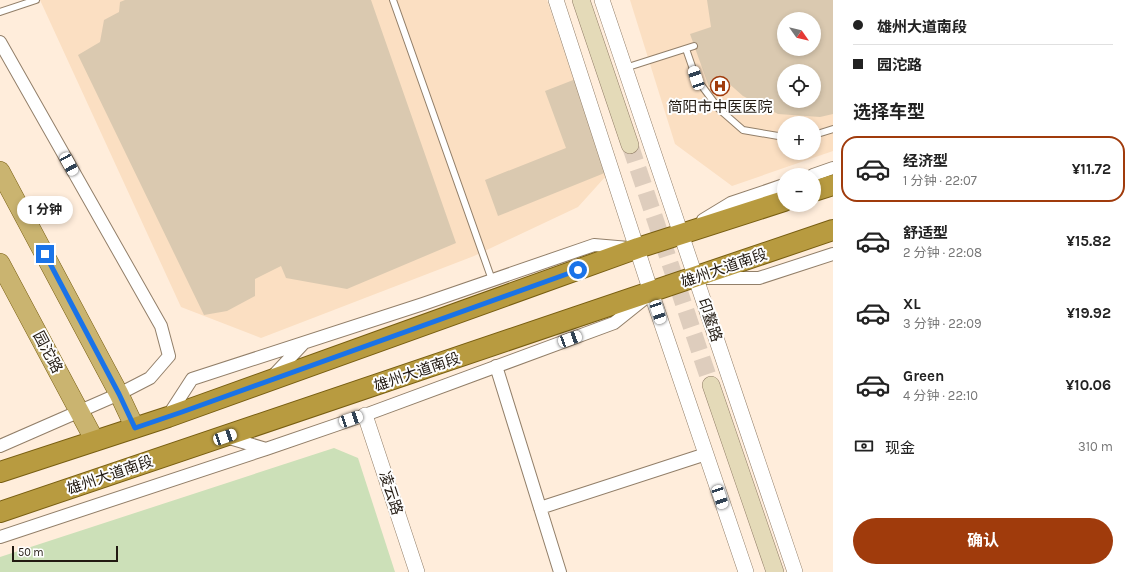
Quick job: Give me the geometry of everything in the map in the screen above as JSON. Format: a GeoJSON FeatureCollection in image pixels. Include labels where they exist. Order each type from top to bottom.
{"type":"FeatureCollection","features":[{"type":"Feature","properties":{"kind":"highway"},"geometry":{"type":"LineString","coordinates":[[821,189],[833,185]]}},
{"type":"Feature","properties":{"kind":"highway"},"geometry":{"type":"LineString","coordinates":[[0,472],[168,417],[638,248],[777,203]]}},
{"type":"Feature","properties":{"kind":"highway","name":"雄州大道南段"},"geometry":{"type":"LineString","coordinates":[[0,512],[695,278],[833,230]]}},
{"type":"Feature","properties":{"kind":"main road"},"geometry":{"type":"LineString","coordinates":[[581,0],[630,145]]}},
{"type":"Feature","properties":{"kind":"main road"},"geometry":{"type":"LineString","coordinates":[[0,171],[119,394],[135,428]]}},
{"type":"Feature","properties":{"kind":"main road","name":"园沱路"},"geometry":{"type":"LineString","coordinates":[[0,263],[95,441]]}},
{"type":"Feature","properties":{"kind":"main road"},"geometry":{"type":"LineString","coordinates":[[712,385],[775,572]]}},
{"type":"Feature","properties":{"kind":"street"},"geometry":{"type":"LineString","coordinates":[[556,0],[638,248],[651,292],[746,572]]}},
{"type":"Feature","properties":{"kind":"street","name":"印鳌路"},"geometry":{"type":"LineString","coordinates":[[602,0],[795,572]]}},
{"type":"Feature","properties":{"kind":"street"},"geometry":{"type":"LineString","coordinates":[[0,42],[161,326],[169,356],[150,378],[119,394],[79,410],[0,446]]}},
{"type":"Feature","properties":{"kind":"street"},"geometry":{"type":"LineString","coordinates":[[821,172],[833,168]]}},
{"type":"Feature","properties":{"kind":"street"},"geometry":{"type":"LineString","coordinates":[[681,234],[731,203],[777,187]]}},
{"type":"Feature","properties":{"kind":"street"},"geometry":{"type":"LineString","coordinates":[[168,417],[192,379],[423,304],[594,245],[638,248]]}},
{"type":"Feature","properties":{"kind":"street"},"geometry":{"type":"LineString","coordinates":[[695,278],[758,278],[833,254]]}},
{"type":"Feature","properties":{"kind":"street"},"geometry":{"type":"LineString","coordinates":[[0,537],[266,449],[614,323],[651,292]]}},
{"type":"Feature","properties":{"kind":"street"},"geometry":{"type":"LineString","coordinates":[[268,381],[303,343]]}},
{"type":"Feature","properties":{"kind":"street"},"geometry":{"type":"LineString","coordinates":[[496,366],[560,572]]}},
{"type":"Feature","properties":{"kind":"street","name":"凌云路"},"geometry":{"type":"LineString","coordinates":[[365,414],[417,572]]}},
{"type":"Feature","properties":{"kind":"street"},"geometry":{"type":"LineString","coordinates":[[225,437],[266,449]]}},
{"type":"Feature","properties":{"kind":"street"},"geometry":{"type":"LineString","coordinates":[[540,508],[706,454]]}},
{"type":"Feature","properties":{"kind":"lane"},"geometry":{"type":"LineString","coordinates":[[0,12],[36,0]]}},
{"type":"Feature","properties":{"kind":"lane"},"geometry":{"type":"LineString","coordinates":[[393,0],[492,280]]}},
{"type":"Feature","properties":{"kind":"lane"},"geometry":{"type":"LineString","coordinates":[[625,68],[694,46]]}},
{"type":"Feature","properties":{"kind":"lane"},"geometry":{"type":"LineString","coordinates":[[686,48],[696,78],[719,109],[743,130],[777,136]]}},
{"type":"Feature","properties":{"kind":"lane"},"geometry":{"type":"LineString","coordinates":[[821,133],[833,129]]}},
{"type":"Feature","properties":{"kind":"shaded area"},"geometry":{"type":"Polygon","coordinates":[[[40,0],[547,0],[606,176],[578,207],[474,256],[261,338],[181,307],[40,0]]]}},
{"type":"Feature","properties":{"kind":"shaded area","name":"简阳市中医医院"},"geometry":{"type":"Polygon","coordinates":[[[630,0],[833,0],[833,151],[821,155],[821,116],[777,116],[777,160],[807,160],[784,168],[777,168],[777,170],[732,186],[675,144],[630,0]]]}},
{"type":"Feature","properties":{"kind":"green space"},"geometry":{"type":"Polygon","coordinates":[[[334,448],[358,458],[395,572],[0,572],[0,557],[334,448]]]}},
{"type":"Feature","properties":{"kind":"building"},"geometry":{"type":"Polygon","coordinates":[[[125,0],[371,0],[456,243],[347,289],[286,278],[281,266],[255,279],[255,296],[227,311],[204,315],[78,55],[100,42],[104,20],[119,12],[120,2],[125,0]]]}},
{"type":"Feature","properties":{"kind":"building"},"geometry":{"type":"Polygon","coordinates":[[[707,0],[833,0],[833,114],[821,117],[778,114],[743,96],[726,81],[709,87],[690,34],[711,27],[707,0]]]}},
{"type":"Feature","properties":{"kind":"building"},"geometry":{"type":"Polygon","coordinates":[[[581,77],[612,170],[498,216],[485,180],[566,148],[545,91],[581,77]]]}},
{"type":"Feature","properties":{"kind":"tunnel"},"geometry":{"type":"LineString","coordinates":[[630,145],[711,385]]}},
{"type":"Feature","properties":{"kind":"place","name":"简阳市中医医院"},"geometry":{"type":"Point","coordinates":[720,86]}},
{"type":"Feature","properties":{"kind":"route"},"geometry":{"type":"LineString","coordinates":[[45,254],[119,394],[135,428],[578,270]]}}]}
